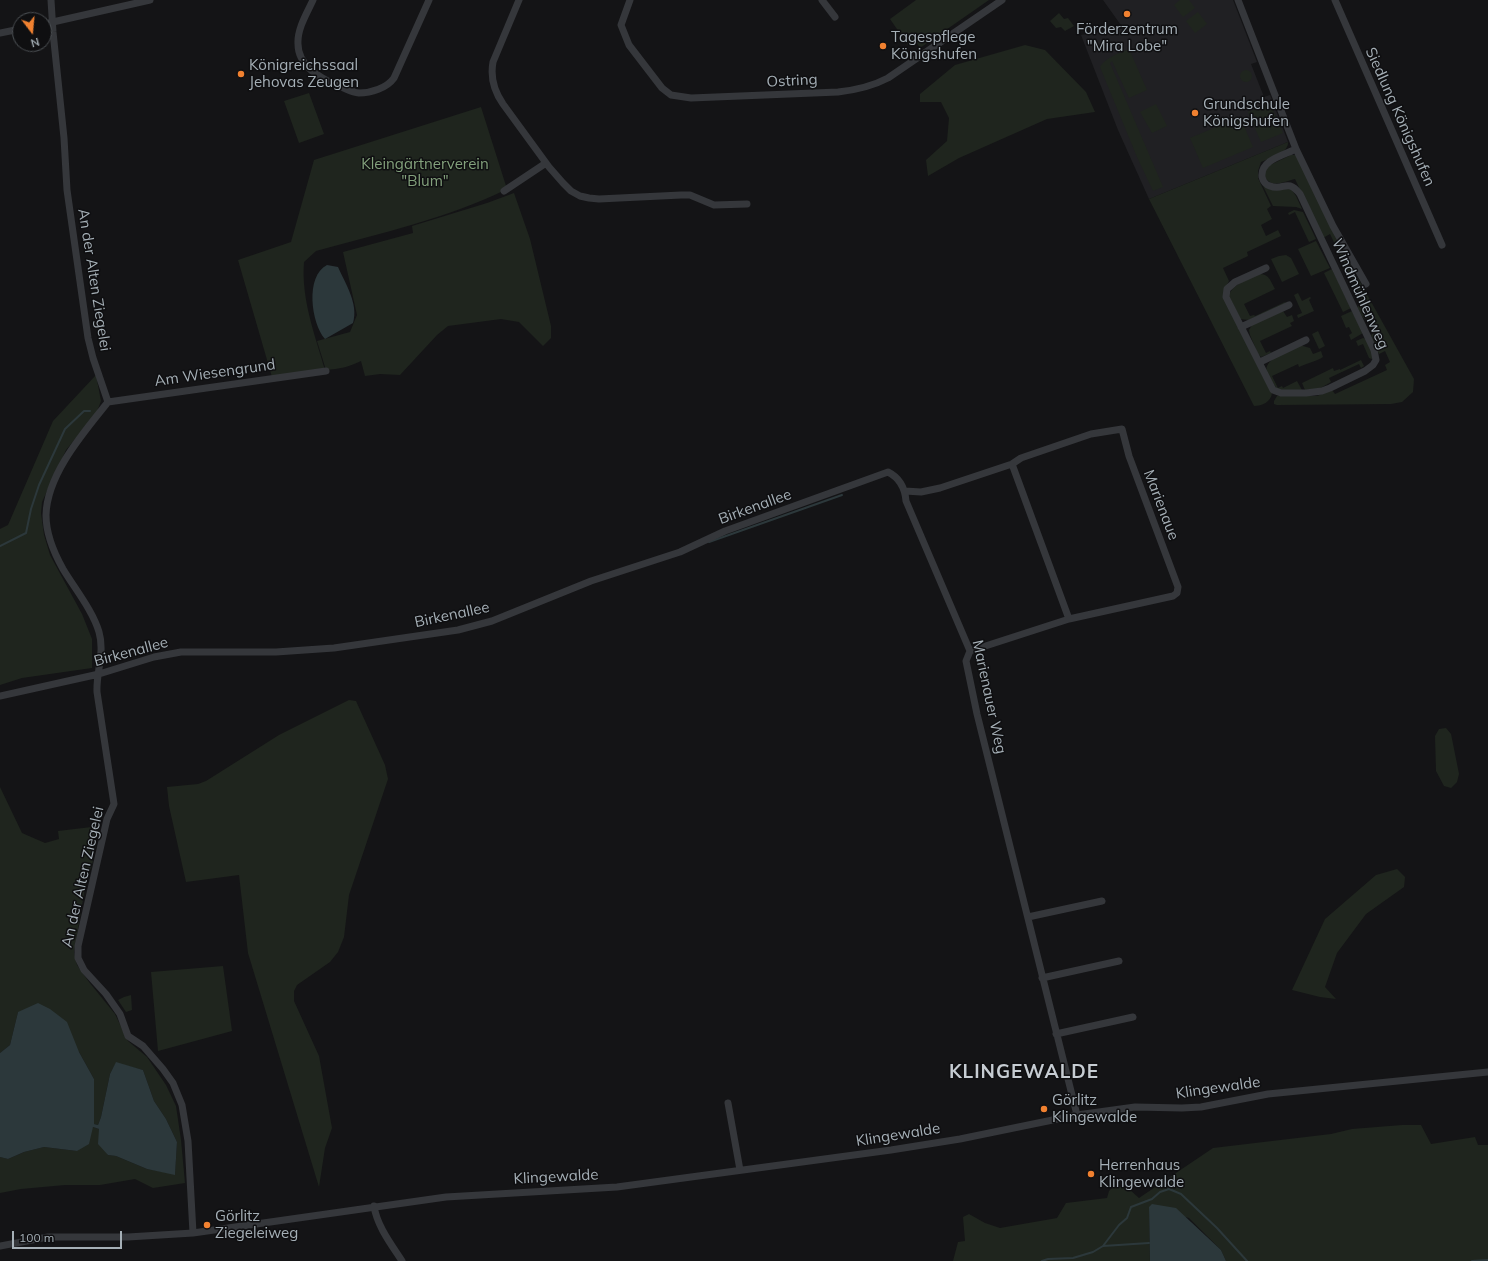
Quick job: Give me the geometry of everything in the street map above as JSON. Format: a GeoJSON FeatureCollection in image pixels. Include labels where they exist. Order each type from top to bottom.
{"type":"FeatureCollection","features":[{"type":"Feature","properties":{"kind":"street","name":"An der Alten Ziegelei"},"geometry":{"type":"LineString","coordinates":[[51,0],[52,12]]}},
{"type":"Feature","properties":{"kind":"street"},"geometry":{"type":"LineString","coordinates":[[52,22],[150,0]]}},
{"type":"Feature","properties":{"kind":"street"},"geometry":{"type":"LineString","coordinates":[[313,0],[298,36],[298,48],[303,60],[310,70],[325,80],[353,92],[360,93],[386,86],[391,83],[429,0]]}},
{"type":"Feature","properties":{"kind":"street"},"geometry":{"type":"LineString","coordinates":[[519,0],[493,62],[491,72],[492,81],[498,97],[546,163],[571,191],[589,198],[599,199],[690,195],[714,205],[747,204]]}},
{"type":"Feature","properties":{"kind":"street","name":"Ostring"},"geometry":{"type":"LineString","coordinates":[[630,0],[622,24],[629,45],[662,88],[670,95],[691,98],[838,92],[858,90],[875,85],[888,78],[1002,0]]}},
{"type":"Feature","properties":{"kind":"street"},"geometry":{"type":"LineString","coordinates":[[822,0],[835,17]]}},
{"type":"Feature","properties":{"kind":"street","name":"Windmühlenweg"},"geometry":{"type":"LineString","coordinates":[[1238,0],[1296,149],[1334,226],[1366,284]]}},
{"type":"Feature","properties":{"kind":"street","name":"Siedlung Königshufen"},"geometry":{"type":"LineString","coordinates":[[1335,0],[1442,245]]}},
{"type":"Feature","properties":{"kind":"street","name":"An der Alten Ziegelei"},"geometry":{"type":"LineString","coordinates":[[52,22],[64,138],[67,190],[88,338],[108,402],[70,451],[51,488],[46,514],[49,538],[55,553],[92,616],[99,632],[102,654],[97,681],[97,692],[114,804],[107,819],[78,946],[78,958],[84,970],[106,994],[120,1014],[128,1036],[143,1046],[173,1083],[182,1105],[188,1141],[193,1233]]}},
{"type":"Feature","properties":{"kind":"street"},"geometry":{"type":"LineString","coordinates":[[0,33],[12,31]]}},
{"type":"Feature","properties":{"kind":"street","name":"Windmühlenweg"},"geometry":{"type":"LineString","coordinates":[[1266,268],[1235,282],[1227,289],[1226,297],[1273,390],[1281,393],[1316,392],[1330,388],[1365,371],[1373,365],[1376,360],[1374,350],[1300,194],[1292,186],[1288,185],[1274,187],[1266,184],[1263,180],[1262,172],[1269,162],[1296,149]]}},
{"type":"Feature","properties":{"kind":"street"},"geometry":{"type":"LineString","coordinates":[[504,191],[546,163]]}},
{"type":"Feature","properties":{"kind":"street"},"geometry":{"type":"LineString","coordinates":[[1241,327],[1289,305]]}},
{"type":"Feature","properties":{"kind":"street"},"geometry":{"type":"LineString","coordinates":[[1260,362],[1306,340]]}},
{"type":"Feature","properties":{"kind":"street","name":"Am Wiesengrund"},"geometry":{"type":"LineString","coordinates":[[108,402],[326,371]]}},
{"type":"Feature","properties":{"kind":"street","name":"Marienaue"},"geometry":{"type":"LineString","coordinates":[[905,491],[921,492],[940,488],[1012,464],[1021,458],[1091,434],[1122,429],[1129,456],[1178,590],[1177,594],[1069,619],[970,651]]}},
{"type":"Feature","properties":{"kind":"street"},"geometry":{"type":"LineString","coordinates":[[1012,464],[1069,619]]}},
{"type":"Feature","properties":{"kind":"street","name":"Birkenallee"},"geometry":{"type":"LineString","coordinates":[[0,696],[99,674],[154,657],[181,652],[276,652],[334,648],[472,627],[492,621],[591,581],[680,552],[725,531],[888,472]]}},
{"type":"Feature","properties":{"kind":"street","name":"Marienauer Weg"},"geometry":{"type":"LineString","coordinates":[[888,472],[896,476],[905,491],[906,501],[970,651],[966,661],[977,714],[1077,1115]]}},
{"type":"Feature","properties":{"kind":"street"},"geometry":{"type":"LineString","coordinates":[[1028,917],[1102,901]]}},
{"type":"Feature","properties":{"kind":"street"},"geometry":{"type":"LineString","coordinates":[[1042,978],[1119,961]]}},
{"type":"Feature","properties":{"kind":"street"},"geometry":{"type":"LineString","coordinates":[[1056,1034],[1133,1017]]}},
{"type":"Feature","properties":{"kind":"street","name":"Klingewalde"},"geometry":{"type":"LineString","coordinates":[[0,1246],[48,1237],[128,1237],[193,1233],[374,1206],[446,1197],[617,1187],[891,1150],[960,1139],[1077,1115],[1135,1107],[1201,1107],[1268,1094],[1488,1072]]}},
{"type":"Feature","properties":{"kind":"street"},"geometry":{"type":"LineString","coordinates":[[728,1103],[740,1170]]}},
{"type":"Feature","properties":{"kind":"street"},"geometry":{"type":"LineString","coordinates":[[374,1206],[375,1212],[387,1239],[402,1261]]}},
{"type":"Feature","properties":{"kind":"shaded area","name":"Grundschule Königshufen"},"geometry":{"type":"Polygon","coordinates":[[[1103,0],[1233,0],[1257,62],[1251,64],[1264,97],[1270,95],[1288,142],[1149,199],[1118,130],[1081,35],[1123,28],[1103,0]]]}},
{"type":"Feature","properties":{"kind":"shaded area"},"geometry":{"type":"Polygon","coordinates":[[[327,265],[338,267],[353,301],[354,316],[353,323],[325,339],[316,322],[312,300],[315,279],[320,271],[327,265]]]}},
{"type":"Feature","properties":{"kind":"shaded area"},"geometry":{"type":"Polygon","coordinates":[[[38,1003],[50,1009],[67,1022],[79,1052],[94,1079],[94,1124],[98,1125],[101,1117],[110,1074],[116,1062],[143,1070],[154,1101],[166,1119],[177,1142],[175,1175],[147,1169],[116,1156],[108,1155],[98,1144],[99,1129],[93,1127],[89,1144],[77,1151],[44,1147],[24,1152],[8,1159],[0,1157],[0,1053],[10,1045],[18,1012],[38,1003]]]}},
{"type":"Feature","properties":{"kind":"shaded area"},"geometry":{"type":"Polygon","coordinates":[[[1152,1204],[1176,1208],[1221,1250],[1226,1261],[1150,1261],[1149,1207],[1152,1204]]]}},
{"type":"Feature","properties":{"kind":"green space"},"geometry":{"type":"Polygon","coordinates":[[[916,0],[989,0],[920,48],[915,40],[908,45],[890,19],[916,0]]]}},
{"type":"Feature","properties":{"kind":"green space"},"geometry":{"type":"Polygon","coordinates":[[[1180,0],[1189,0],[1195,8],[1183,17],[1174,5],[1180,0]]]}},
{"type":"Feature","properties":{"kind":"green space"},"geometry":{"type":"Polygon","coordinates":[[[1198,12],[1207,24],[1195,33],[1186,21],[1198,12]]]}},
{"type":"Feature","properties":{"kind":"green space"},"geometry":{"type":"Polygon","coordinates":[[[1059,13],[1064,19],[1068,18],[1074,26],[1065,31],[1061,27],[1056,28],[1050,21],[1059,13]]]}},
{"type":"Feature","properties":{"kind":"green space"},"geometry":{"type":"Polygon","coordinates":[[[1025,45],[1045,50],[1086,92],[1095,112],[1047,119],[959,158],[928,176],[926,160],[947,141],[949,118],[941,102],[920,102],[920,94],[955,65],[1025,45]]]}},
{"type":"Feature","properties":{"kind":"green space"},"geometry":{"type":"Polygon","coordinates":[[[1129,49],[1147,90],[1129,98],[1112,61],[1110,63],[1163,187],[1153,191],[1137,157],[1100,67],[1109,58],[1129,49]]]}},
{"type":"Feature","properties":{"kind":"green space"},"geometry":{"type":"Polygon","coordinates":[[[1246,70],[1250,72],[1252,76],[1250,80],[1246,82],[1242,80],[1240,76],[1242,72],[1246,70]]]}},
{"type":"Feature","properties":{"kind":"green space"},"geometry":{"type":"Polygon","coordinates":[[[309,93],[324,134],[299,143],[284,101],[309,93]]]}},
{"type":"Feature","properties":{"kind":"green space"},"geometry":{"type":"Polygon","coordinates":[[[1270,103],[1283,133],[1261,142],[1248,112],[1270,103]]]}},
{"type":"Feature","properties":{"kind":"green space"},"geometry":{"type":"Polygon","coordinates":[[[1156,104],[1167,126],[1152,133],[1140,112],[1156,104]]]}},
{"type":"Feature","properties":{"kind":"green space","name":"Kleingärtnerverein \"Blum\""},"geometry":{"type":"Polygon","coordinates":[[[481,107],[507,189],[484,200],[437,217],[316,251],[304,262],[305,290],[313,330],[325,370],[272,377],[238,260],[291,242],[314,160],[481,107]]]}},
{"type":"Feature","properties":{"kind":"green space"},"geometry":{"type":"Polygon","coordinates":[[[1240,117],[1253,147],[1203,168],[1190,138],[1240,117]]]}},
{"type":"Feature","properties":{"kind":"green space"},"geometry":{"type":"Polygon","coordinates":[[[1288,142],[1287,146],[1282,152],[1261,162],[1258,171],[1258,178],[1271,206],[1267,209],[1272,219],[1261,225],[1266,236],[1278,230],[1281,236],[1247,252],[1248,256],[1223,268],[1229,281],[1224,290],[1272,393],[1270,399],[1266,403],[1254,406],[1149,199],[1288,142]]]}},
{"type":"Feature","properties":{"kind":"green space"},"geometry":{"type":"Polygon","coordinates":[[[1291,155],[1297,155],[1344,253],[1414,379],[1413,392],[1402,402],[1391,404],[1274,404],[1277,396],[1317,396],[1332,390],[1335,394],[1387,370],[1385,365],[1390,362],[1385,351],[1379,354],[1371,335],[1378,331],[1371,316],[1365,319],[1363,318],[1357,307],[1363,303],[1330,234],[1323,238],[1295,179],[1279,183],[1271,183],[1265,177],[1265,170],[1268,166],[1291,155]]]}},
{"type":"Feature","properties":{"kind":"green space"},"geometry":{"type":"Polygon","coordinates":[[[1262,184],[1291,189],[1302,209],[1296,207],[1273,206],[1262,184]]]}},
{"type":"Feature","properties":{"kind":"green space","name":"Kleingärtnerverein \"Blum\""},"geometry":{"type":"Polygon","coordinates":[[[514,193],[530,239],[551,326],[551,338],[543,346],[519,322],[501,319],[448,326],[437,335],[400,375],[380,374],[365,376],[361,361],[352,365],[326,370],[317,341],[350,332],[357,315],[343,252],[413,233],[412,226],[487,203],[514,193]]]}},
{"type":"Feature","properties":{"kind":"green space"},"geometry":{"type":"Polygon","coordinates":[[[1294,210],[1303,212],[1316,239],[1309,242],[1295,212],[1289,215],[1288,213],[1294,210]]]}},
{"type":"Feature","properties":{"kind":"green space"},"geometry":{"type":"Polygon","coordinates":[[[1316,241],[1330,268],[1311,276],[1298,249],[1316,241]]]}},
{"type":"Feature","properties":{"kind":"green space"},"geometry":{"type":"Polygon","coordinates":[[[1286,255],[1291,258],[1299,274],[1282,282],[1271,259],[1286,255]]]}},
{"type":"Feature","properties":{"kind":"green space"},"geometry":{"type":"Polygon","coordinates":[[[1332,269],[1351,308],[1343,312],[1324,273],[1332,269]]]}},
{"type":"Feature","properties":{"kind":"green space"},"geometry":{"type":"Polygon","coordinates":[[[1259,274],[1267,276],[1275,289],[1244,304],[1250,316],[1255,316],[1285,302],[1286,303],[1249,320],[1240,319],[1229,296],[1233,288],[1237,285],[1259,274]]]}},
{"type":"Feature","properties":{"kind":"green space"},"geometry":{"type":"Polygon","coordinates":[[[1298,293],[1302,301],[1310,297],[1311,298],[1309,300],[1314,311],[1298,318],[1297,315],[1302,313],[1294,295],[1298,293]]]}},
{"type":"Feature","properties":{"kind":"green space"},"geometry":{"type":"Polygon","coordinates":[[[1283,311],[1287,317],[1292,315],[1294,321],[1290,323],[1292,326],[1260,341],[1266,353],[1270,351],[1271,353],[1261,357],[1258,354],[1249,330],[1252,325],[1283,311]]]}},
{"type":"Feature","properties":{"kind":"green space"},"geometry":{"type":"Polygon","coordinates":[[[1352,311],[1363,333],[1351,340],[1349,335],[1352,333],[1349,327],[1346,328],[1341,316],[1352,311]]]}},
{"type":"Feature","properties":{"kind":"green space"},"geometry":{"type":"Polygon","coordinates":[[[1318,331],[1325,346],[1319,349],[1312,334],[1318,331]]]}},
{"type":"Feature","properties":{"kind":"green space"},"geometry":{"type":"Polygon","coordinates":[[[1363,338],[1366,339],[1374,356],[1372,359],[1369,358],[1363,344],[1358,346],[1356,341],[1363,338]]]}},
{"type":"Feature","properties":{"kind":"green space"},"geometry":{"type":"Polygon","coordinates":[[[1299,346],[1310,348],[1313,354],[1321,351],[1323,357],[1299,367],[1298,364],[1272,376],[1278,388],[1282,386],[1283,388],[1297,381],[1302,390],[1277,390],[1267,373],[1268,364],[1277,356],[1299,346]]]}},
{"type":"Feature","properties":{"kind":"green space"},"geometry":{"type":"Polygon","coordinates":[[[1361,360],[1364,366],[1361,368],[1359,364],[1329,378],[1331,382],[1319,389],[1305,390],[1302,383],[1333,368],[1334,371],[1340,370],[1361,360]]]}},
{"type":"Feature","properties":{"kind":"green space"},"geometry":{"type":"Polygon","coordinates":[[[96,375],[101,401],[96,414],[66,450],[42,502],[41,513],[44,535],[50,555],[82,614],[92,639],[92,668],[22,678],[0,685],[0,529],[8,525],[53,421],[96,375]]]}},
{"type":"Feature","properties":{"kind":"green space"},"geometry":{"type":"Polygon","coordinates":[[[349,700],[356,701],[385,765],[388,779],[349,895],[344,937],[338,952],[330,962],[297,985],[294,991],[294,1001],[319,1056],[332,1128],[325,1148],[319,1187],[248,953],[239,875],[186,882],[169,806],[167,787],[198,784],[206,781],[279,735],[349,700]]]}},
{"type":"Feature","properties":{"kind":"green space"},"geometry":{"type":"Polygon","coordinates":[[[1446,728],[1451,734],[1459,774],[1457,782],[1451,788],[1444,786],[1436,771],[1435,736],[1439,729],[1446,728]]]}},
{"type":"Feature","properties":{"kind":"green space"},"geometry":{"type":"Polygon","coordinates":[[[0,787],[22,833],[45,843],[59,839],[58,831],[100,826],[92,865],[85,888],[74,952],[77,965],[115,1014],[128,1041],[147,1057],[166,1085],[176,1106],[185,1183],[153,1188],[135,1179],[100,1185],[65,1185],[21,1189],[0,1193],[0,1157],[8,1159],[24,1152],[44,1147],[77,1151],[93,1127],[99,1129],[108,1155],[116,1156],[147,1169],[175,1174],[177,1142],[166,1119],[154,1101],[143,1070],[116,1063],[110,1074],[98,1125],[94,1124],[94,1079],[79,1052],[18,1012],[10,1045],[0,1053],[0,787]]]}},
{"type":"Feature","properties":{"kind":"green space"},"geometry":{"type":"Polygon","coordinates":[[[1397,869],[1405,877],[1404,887],[1366,914],[1337,953],[1325,987],[1336,999],[1320,997],[1292,990],[1325,919],[1376,875],[1397,869]]]}},
{"type":"Feature","properties":{"kind":"green space"},"geometry":{"type":"Polygon","coordinates":[[[223,966],[232,1031],[158,1051],[151,972],[223,966]]]}},
{"type":"Feature","properties":{"kind":"green space"},"geometry":{"type":"Polygon","coordinates":[[[131,995],[132,1010],[126,1012],[118,1000],[131,995]]]}},
{"type":"Feature","properties":{"kind":"green space"},"geometry":{"type":"Polygon","coordinates":[[[1421,1125],[1431,1144],[1475,1137],[1478,1145],[1488,1145],[1488,1261],[1226,1261],[1221,1250],[1189,1218],[1149,1207],[1150,1261],[953,1261],[958,1242],[965,1241],[963,1217],[969,1214],[985,1223],[1000,1228],[1057,1218],[1066,1203],[1107,1198],[1109,1191],[1115,1185],[1129,1189],[1139,1198],[1213,1148],[1331,1134],[1352,1129],[1421,1125]]]}},
{"type":"Feature","properties":{"kind":"waterway"},"geometry":{"type":"LineString","coordinates":[[0,546],[26,533],[31,509],[39,485],[65,429],[84,411],[90,411]]}},
{"type":"Feature","properties":{"kind":"waterway"},"geometry":{"type":"LineString","coordinates":[[709,542],[842,495]]}},
{"type":"Feature","properties":{"kind":"waterway"},"geometry":{"type":"LineString","coordinates":[[1042,1261],[1048,1259],[1073,1258],[1093,1252],[1103,1246],[1119,1225],[1127,1218],[1131,1207],[1152,1199],[1160,1192],[1169,1189],[1181,1194],[1217,1228],[1247,1261]]}},
{"type":"Feature","properties":{"kind":"waterway"},"geometry":{"type":"LineString","coordinates":[[1103,1246],[1149,1243]]}},
{"type":"Feature","properties":{"kind":"waterway"},"geometry":{"type":"LineString","coordinates":[[1472,1261],[1488,1260]]}},
{"type":"Feature","properties":{"kind":"place","name":"Förderzentrum \"Mira Lobe\""},"geometry":{"type":"Point","coordinates":[1127,14]}},
{"type":"Feature","properties":{"kind":"place","name":"Tagespflege Königshufen"},"geometry":{"type":"Point","coordinates":[883,46]}},
{"type":"Feature","properties":{"kind":"place","name":"Königreichssaal Jehovas Zeugen"},"geometry":{"type":"Point","coordinates":[241,74]}},
{"type":"Feature","properties":{"kind":"place","name":"Grundschule Königshufen"},"geometry":{"type":"Point","coordinates":[1195,113]}},
{"type":"Feature","properties":{"kind":"place","name":"Görlitz Klingewalde"},"geometry":{"type":"Point","coordinates":[1044,1109]}},
{"type":"Feature","properties":{"kind":"place","name":"Herrenhaus Klingewalde"},"geometry":{"type":"Point","coordinates":[1091,1174]}},
{"type":"Feature","properties":{"kind":"place","name":"Görlitz Ziegeleiweg"},"geometry":{"type":"Point","coordinates":[207,1225]}},
{"type":"Feature","properties":{"kind":"district","name":"KLINGEWALDE"},"geometry":{"type":"Point","coordinates":[1024,1072]}}]}
